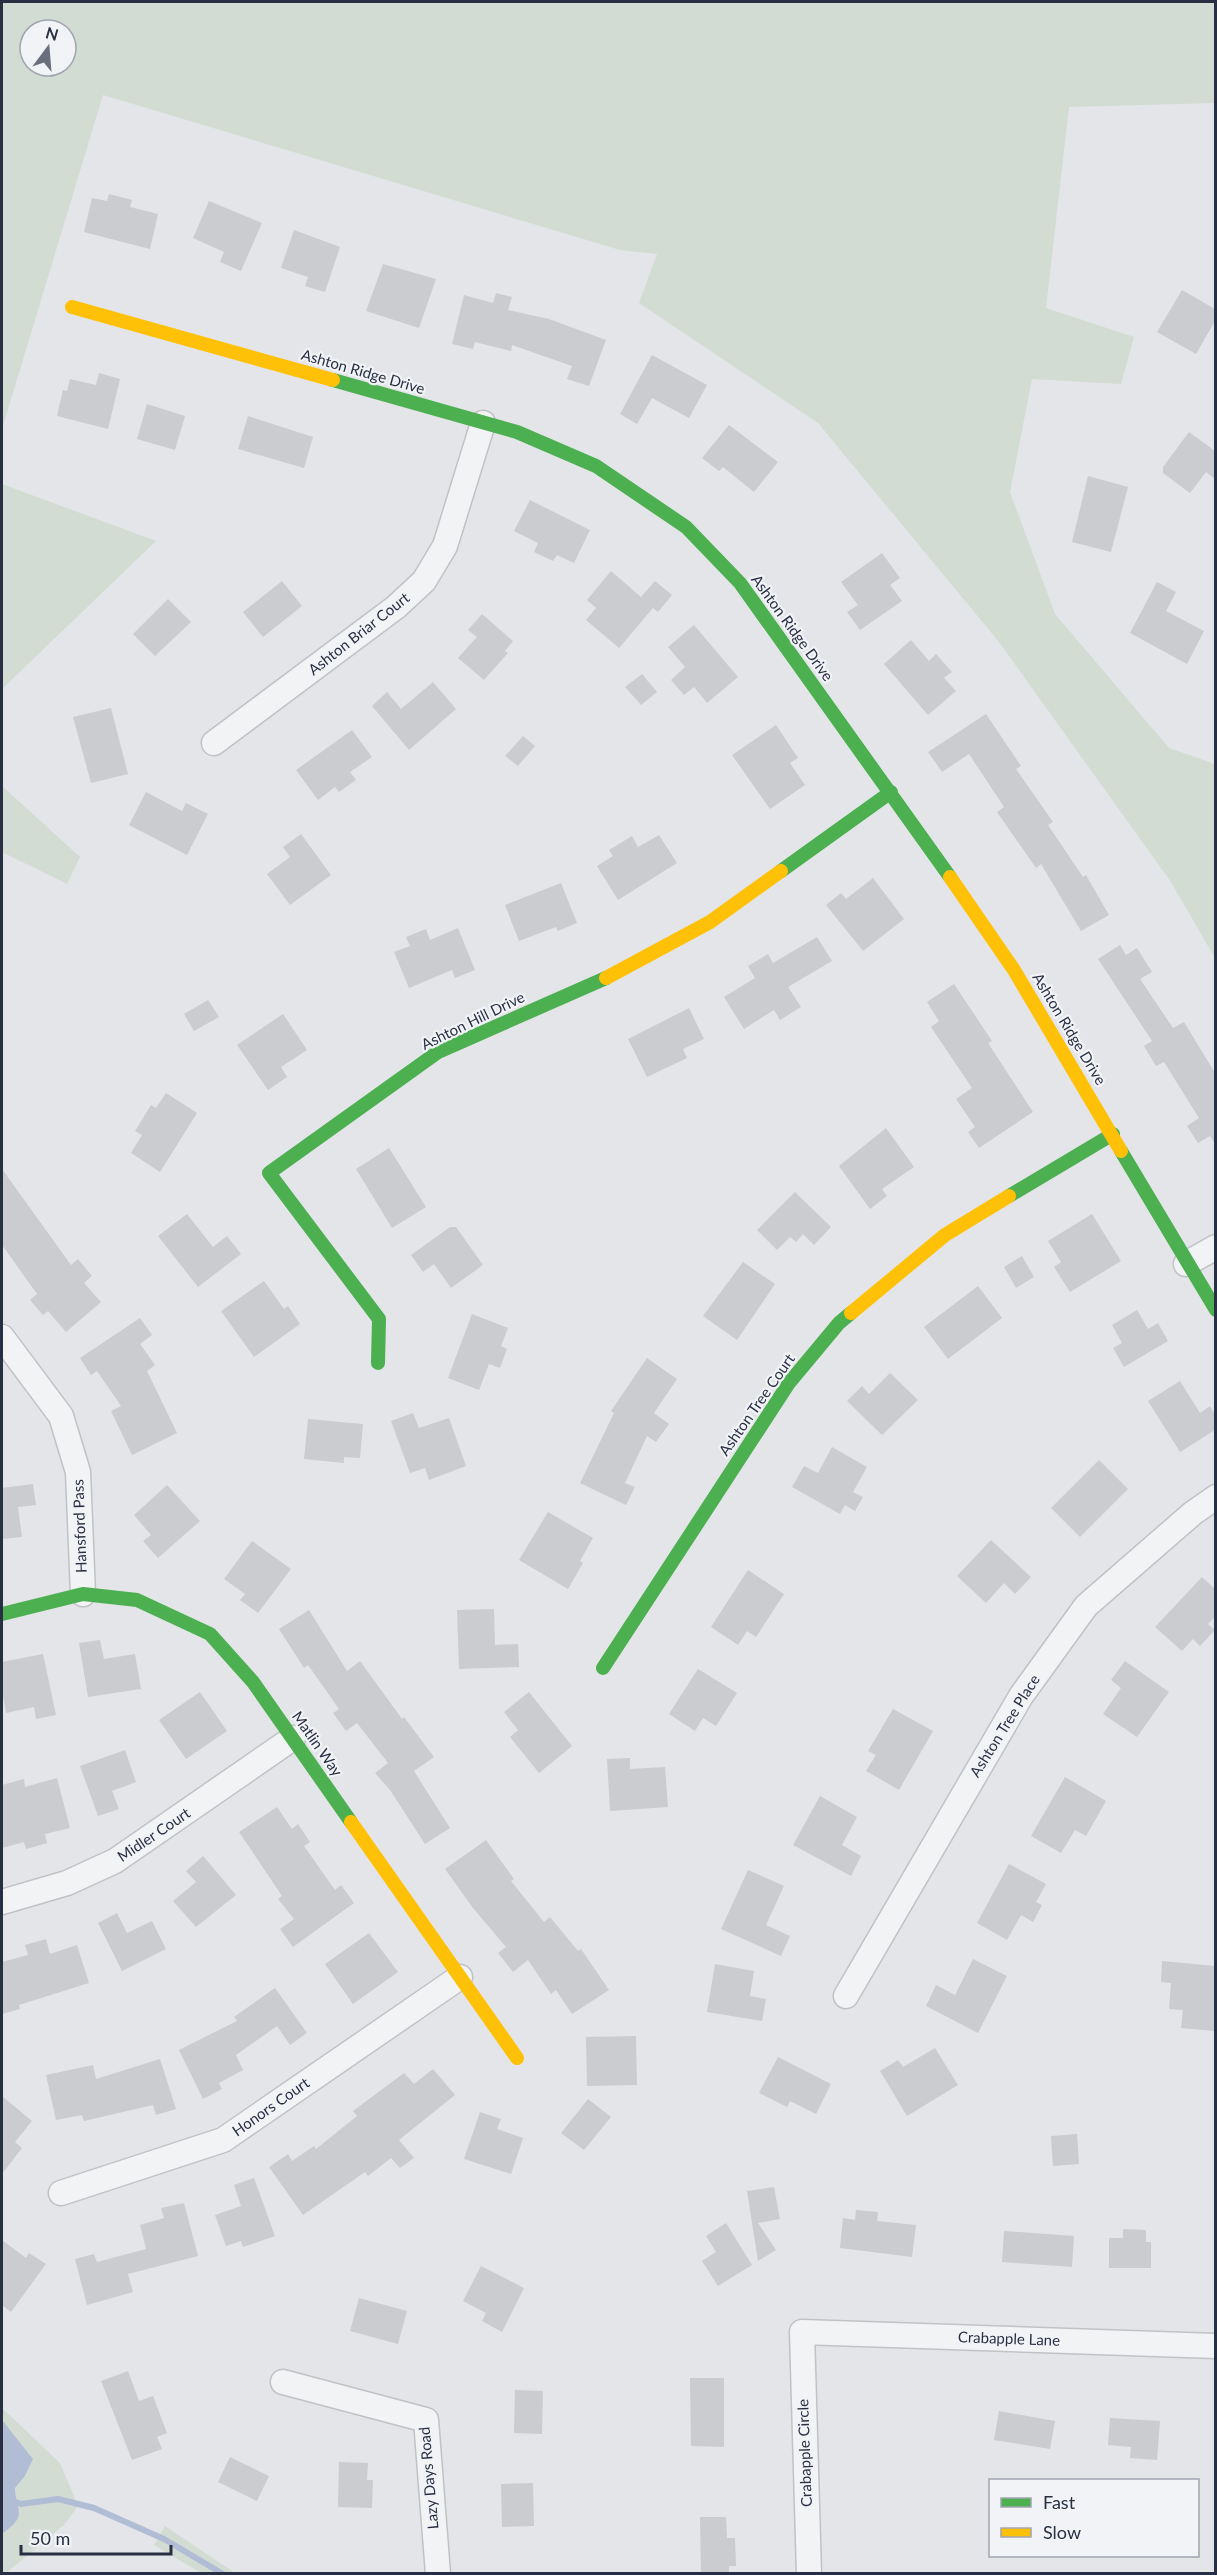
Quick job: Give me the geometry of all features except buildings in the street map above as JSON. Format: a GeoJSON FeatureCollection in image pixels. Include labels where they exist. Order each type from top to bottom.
{"type":"FeatureCollection","features":[{"type":"Feature","properties":{"kind":"street","name":"Ashton Ridge Drive"},"geometry":{"type":"LineString","coordinates":[[72,307],[517,432],[596,466],[686,527],[740,583],[891,792],[1014,970],[1215,1310]]}},
{"type":"Feature","properties":{"kind":"street","name":"Ashton Briar Court"},"geometry":{"type":"LineString","coordinates":[[214,743],[396,607],[424,581],[445,546],[483,423]]}},
{"type":"Feature","properties":{"kind":"street","name":"Ashton Hill Drive"},"geometry":{"type":"LineString","coordinates":[[378,1363],[379,1319],[269,1173],[438,1052],[623,970],[710,922],[891,792]]}},
{"type":"Feature","properties":{"kind":"street","name":"Ashton Tree Court"},"geometry":{"type":"LineString","coordinates":[[603,1668],[789,1383],[840,1323],[945,1235],[1113,1134]]}},
{"type":"Feature","properties":{"kind":"street"},"geometry":{"type":"LineString","coordinates":[[1186,1264],[1215,1247]]}},
{"type":"Feature","properties":{"kind":"street","name":"Hansford Pass"},"geometry":{"type":"LineString","coordinates":[[2,1337],[61,1416],[78,1472],[83,1594]]}},
{"type":"Feature","properties":{"kind":"street","name":"Ashton Tree Place"},"geometry":{"type":"LineString","coordinates":[[846,1996],[1021,1696],[1086,1606],[1193,1513],[1215,1497]]}},
{"type":"Feature","properties":{"kind":"street","name":"Matlin Way"},"geometry":{"type":"LineString","coordinates":[[2,1614],[83,1594],[137,1600],[210,1634],[253,1683],[293,1738],[517,2058]]}},
{"type":"Feature","properties":{"kind":"street","name":"Midler Court"},"geometry":{"type":"LineString","coordinates":[[2,1902],[67,1883],[115,1861],[293,1738]]}},
{"type":"Feature","properties":{"kind":"street","name":"Honors Court"},"geometry":{"type":"LineString","coordinates":[[61,2193],[223,2140],[460,1977]]}},
{"type":"Feature","properties":{"kind":"street","name":"Crabapple Lane"},"geometry":{"type":"LineString","coordinates":[[802,2332],[1215,2346]]}},
{"type":"Feature","properties":{"kind":"street","name":"Crabapple Circle"},"geometry":{"type":"LineString","coordinates":[[802,2332],[808,2574]]}},
{"type":"Feature","properties":{"kind":"street","name":"Lazy Days Road"},"geometry":{"type":"LineString","coordinates":[[283,2382],[426,2420],[438,2574]]}},
{"type":"Feature","properties":{"kind":"shaded area"},"geometry":{"type":"Polygon","coordinates":[[[2,2],[1215,2],[1215,103],[1069,107],[1046,308],[1134,337],[1121,384],[1032,379],[1010,492],[1055,614],[1169,748],[1215,764],[1215,958],[1171,882],[999,642],[818,423],[639,303],[657,254],[620,250],[103,95],[2,429],[2,2]]]}},
{"type":"Feature","properties":{"kind":"shaded area"},"geometry":{"type":"Polygon","coordinates":[[[2,484],[156,541],[2,689],[2,484]]]}},
{"type":"Feature","properties":{"kind":"shaded area"},"geometry":{"type":"Polygon","coordinates":[[[2,786],[80,857],[67,884],[2,852],[2,786]]]}},
{"type":"Feature","properties":{"kind":"shaded area"},"geometry":{"type":"Polygon","coordinates":[[[2,2408],[60,2463],[78,2506],[64,2525],[5,2574],[2,2573],[2,2534],[18,2517],[15,2488],[25,2476],[33,2459],[2,2420],[2,2408]]]}},
{"type":"Feature","properties":{"kind":"shaded area"},"geometry":{"type":"Polygon","coordinates":[[[165,2526],[235,2573],[201,2573],[154,2545],[165,2526]]]}},
{"type":"Feature","properties":{"kind":"water"},"geometry":{"type":"Polygon","coordinates":[[[2,2420],[33,2459],[25,2476],[15,2488],[19,2513],[16,2522],[2,2534],[2,2420]]]}},
{"type":"Feature","properties":{"kind":"waterway"},"geometry":{"type":"LineString","coordinates":[[2,2497],[21,2504],[58,2499],[94,2508],[164,2539],[223,2574]]}},
{"type":"Feature","properties":{"kind":"traffic: fast"},"geometry":{"type":"LineString","coordinates":[[333,380],[517,432],[596,466],[686,527],[740,583],[950,877]]}},
{"type":"Feature","properties":{"kind":"traffic: fast"},"geometry":{"type":"LineString","coordinates":[[781,871],[891,792]]}},
{"type":"Feature","properties":{"kind":"traffic: fast"},"geometry":{"type":"LineString","coordinates":[[378,1363],[379,1319],[269,1173],[438,1052],[606,978]]}},
{"type":"Feature","properties":{"kind":"traffic: fast"},"geometry":{"type":"LineString","coordinates":[[1009,1196],[1113,1134]]}},
{"type":"Feature","properties":{"kind":"traffic: fast"},"geometry":{"type":"LineString","coordinates":[[1121,1151],[1216,1310]]}},
{"type":"Feature","properties":{"kind":"traffic: fast"},"geometry":{"type":"LineString","coordinates":[[603,1668],[789,1383],[839,1323],[851,1313]]}},
{"type":"Feature","properties":{"kind":"traffic: fast"},"geometry":{"type":"LineString","coordinates":[[2,1614],[83,1594],[137,1600],[210,1634],[253,1682],[351,1822]]}},
{"type":"Feature","properties":{"kind":"traffic: slow"},"geometry":{"type":"LineString","coordinates":[[72,307],[333,380]]}},
{"type":"Feature","properties":{"kind":"traffic: slow"},"geometry":{"type":"LineString","coordinates":[[606,978],[710,922],[781,871]]}},
{"type":"Feature","properties":{"kind":"traffic: slow"},"geometry":{"type":"LineString","coordinates":[[950,877],[1014,970],[1121,1151]]}},
{"type":"Feature","properties":{"kind":"traffic: slow"},"geometry":{"type":"LineString","coordinates":[[851,1313],[945,1235],[1009,1196]]}},
{"type":"Feature","properties":{"kind":"traffic: slow"},"geometry":{"type":"LineString","coordinates":[[351,1822],[517,2058]]}}]}
